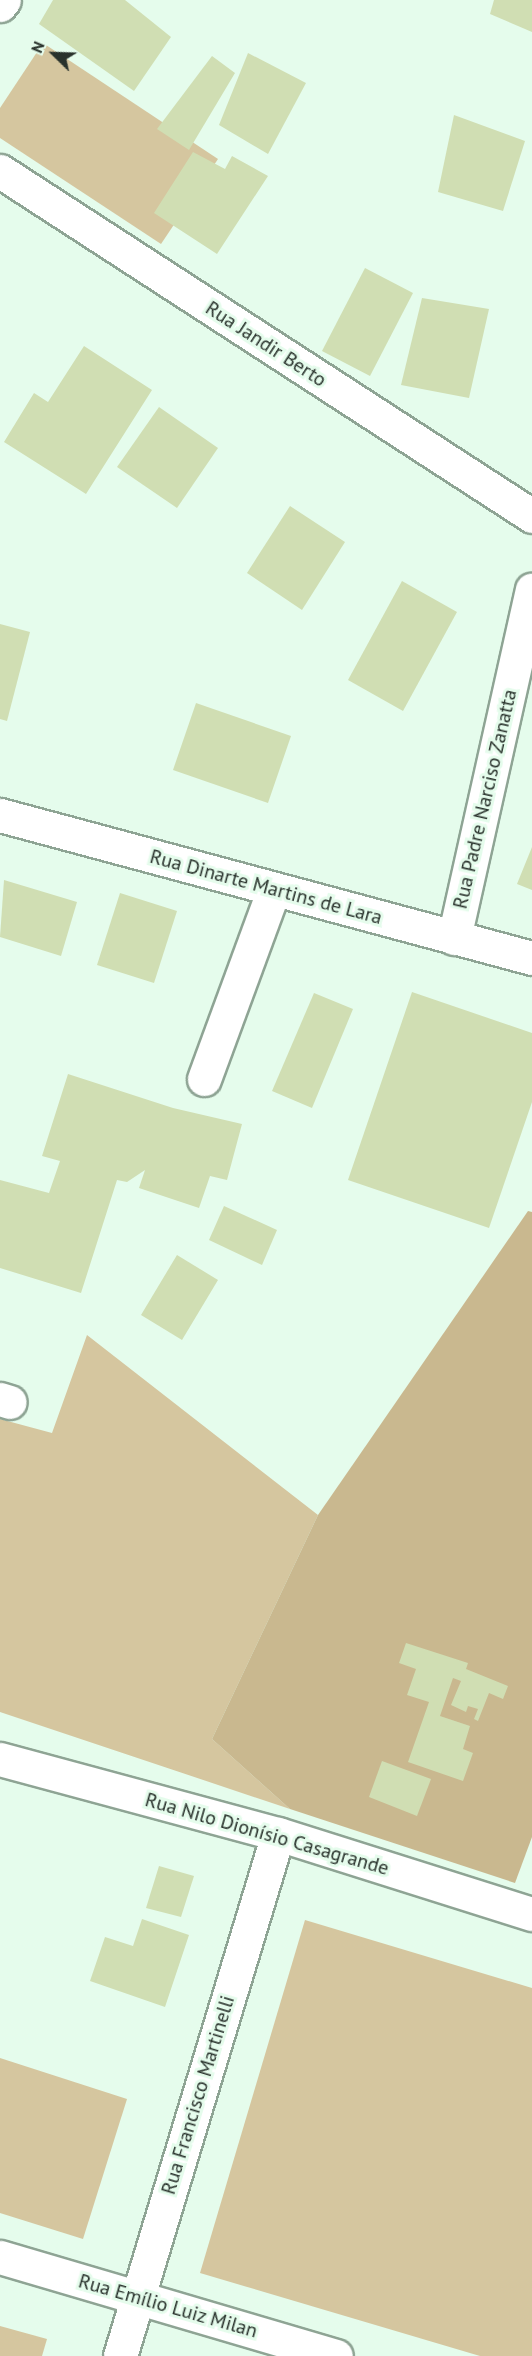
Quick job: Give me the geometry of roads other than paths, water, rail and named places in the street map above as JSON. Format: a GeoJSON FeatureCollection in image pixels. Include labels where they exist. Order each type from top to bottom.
{"type":"FeatureCollection","features":[{"type":"Feature","properties":{"kind":"street"},"geometry":{"type":"LineString","coordinates":[[0,5],[4,0]]}},
{"type":"Feature","properties":{"kind":"street","name":"Rua Jandir Berto"},"geometry":{"type":"LineString","coordinates":[[0,171],[532,516]]}},
{"type":"Feature","properties":{"kind":"street","name":"Rua Padre Narciso Zanatta"},"geometry":{"type":"LineString","coordinates":[[454,938],[532,590]]}},
{"type":"Feature","properties":{"kind":"street","name":"Rua Dinarte Martins de Lara"},"geometry":{"type":"LineString","coordinates":[[0,815],[532,958]]}},
{"type":"Feature","properties":{"kind":"street"},"geometry":{"type":"LineString","coordinates":[[204,1079],[274,889]]}},
{"type":"Feature","properties":{"kind":"street","name":"Rua Nilo Dionísio Casagrande"},"geometry":{"type":"LineString","coordinates":[[0,1760],[278,1834],[532,1914]]}},
{"type":"Feature","properties":{"kind":"street","name":"Rua Francisco Martinelli"},"geometry":{"type":"LineString","coordinates":[[120,2356],[278,1834]]}},
{"type":"Feature","properties":{"kind":"street","name":"Rua Emílio Luiz Milan"},"geometry":{"type":"LineString","coordinates":[[0,2257],[336,2356]]}}]}
